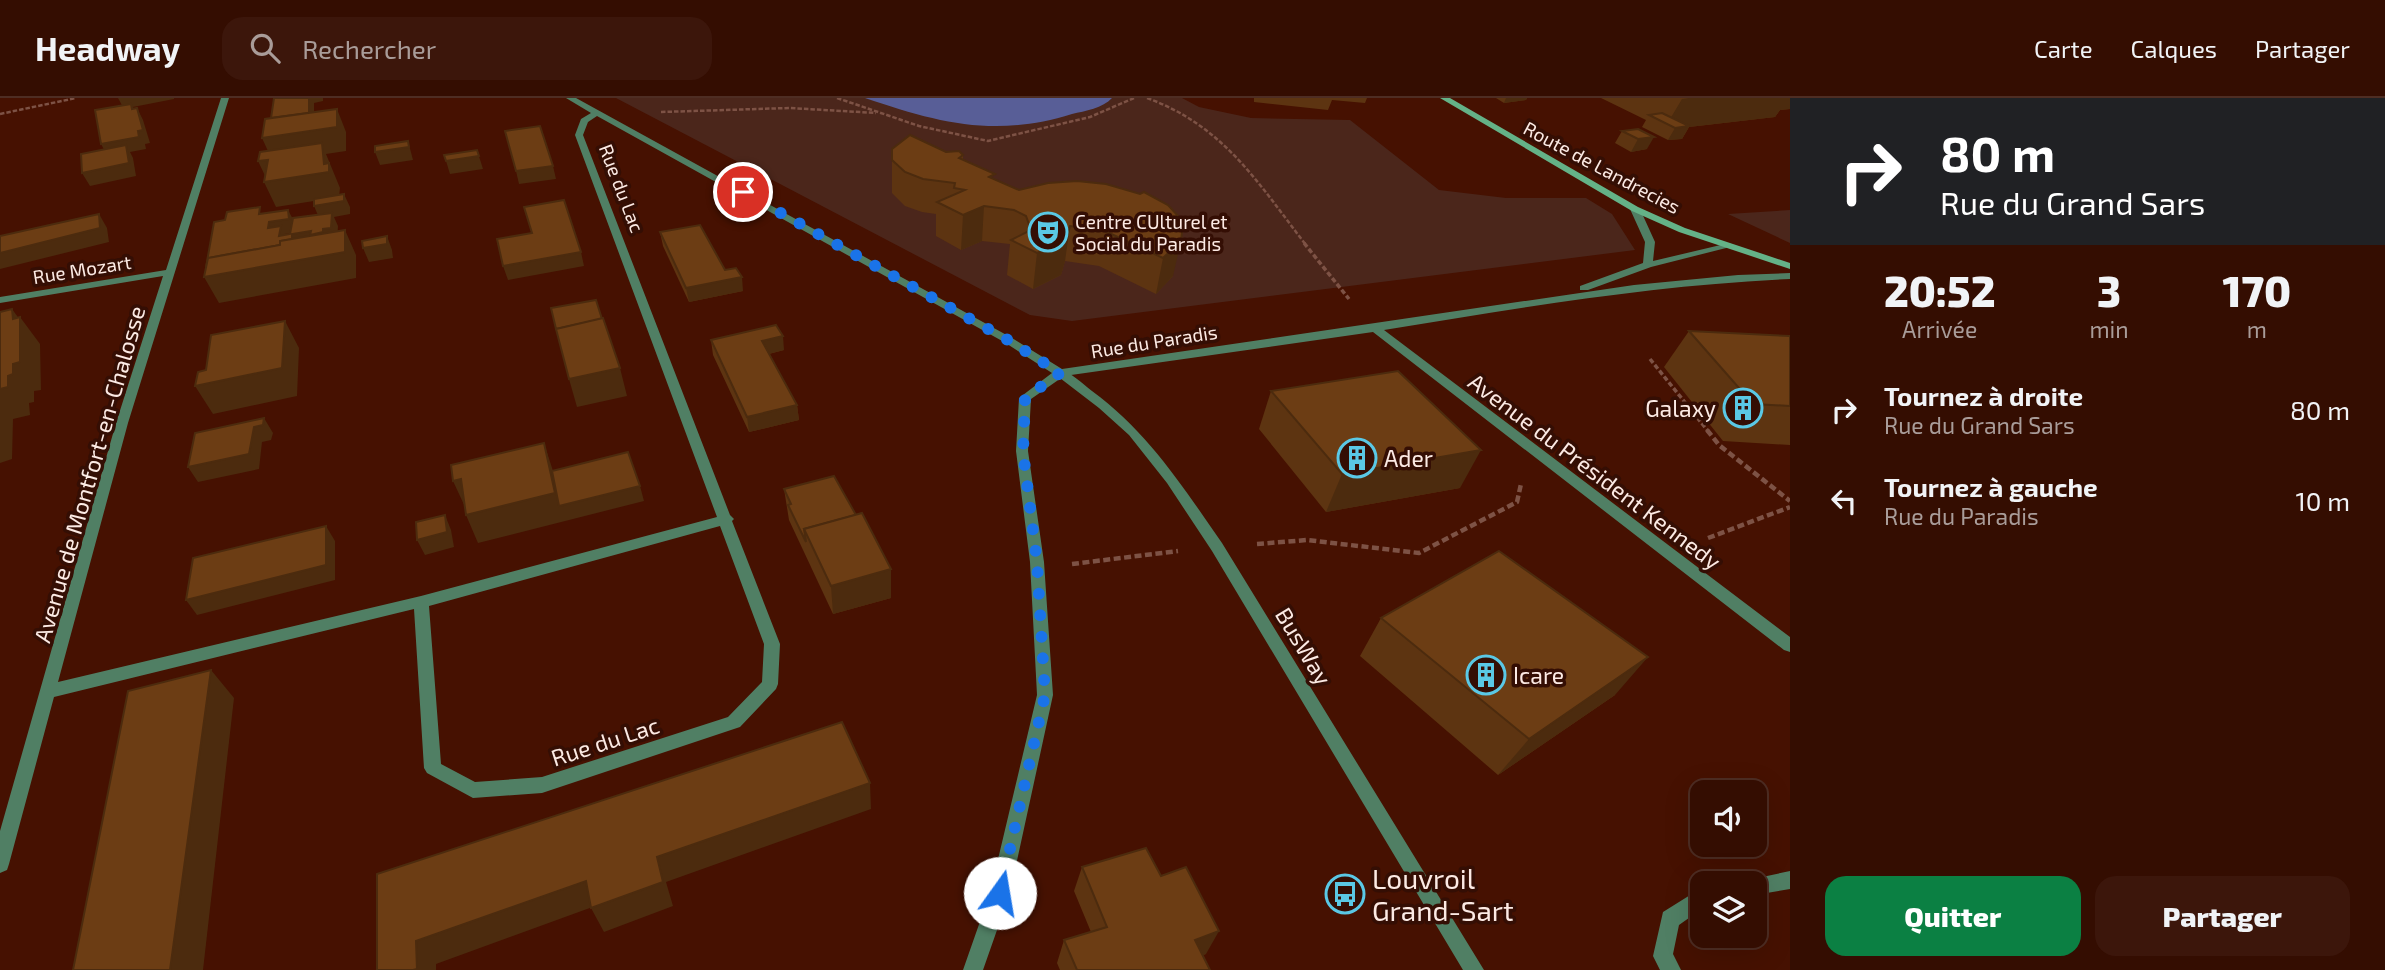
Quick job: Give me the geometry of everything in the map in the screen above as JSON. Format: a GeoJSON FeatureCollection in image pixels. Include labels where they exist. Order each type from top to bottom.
{"type":"FeatureCollection","features":[{"type":"Feature","properties":{"kind":"main road","name":"Route de Landrecies"},"geometry":{"type":"LineString","coordinates":[[1444,98],[1635,209],[1682,230],[1790,266]]}},
{"type":"Feature","properties":{"kind":"street","name":"Avenue de Montfort-en-Chalosse"},"geometry":{"type":"LineString","coordinates":[[0,864],[122,423],[225,98]]}},
{"type":"Feature","properties":{"kind":"street"},"geometry":{"type":"LineString","coordinates":[[570,98],[996,333],[1060,373],[1025,398],[1023,452],[1037,568],[1045,695],[1000,893],[973,970]]}},
{"type":"Feature","properties":{"kind":"street","name":"Rue du Lac"},"geometry":{"type":"LineString","coordinates":[[421,602],[433,768],[473,790],[542,785],[734,722],[770,684],[772,643],[579,135],[584,121],[597,113]]}},
{"type":"Feature","properties":{"kind":"street"},"geometry":{"type":"LineString","coordinates":[[1635,209],[1650,242],[1648,265]]}},
{"type":"Feature","properties":{"kind":"street","name":"Rue du Paradis"},"geometry":{"type":"LineString","coordinates":[[1560,297],[1648,265],[1729,246]]}},
{"type":"Feature","properties":{"kind":"street","name":"Rue Mozart"},"geometry":{"type":"LineString","coordinates":[[0,300],[169,272]]}},
{"type":"Feature","properties":{"kind":"street","name":"Rue du Paradis"},"geometry":{"type":"LineString","coordinates":[[1060,373],[1141,359],[1375,328],[1560,297],[1721,278],[1790,276]]}},
{"type":"Feature","properties":{"kind":"street","name":"Avenue du Président Kennedy"},"geometry":{"type":"LineString","coordinates":[[1375,328],[1790,646]]}},
{"type":"Feature","properties":{"kind":"street","name":"BusWay"},"geometry":{"type":"LineString","coordinates":[[1060,373],[1100,402],[1142,440],[1217,547],[1474,970]]}},
{"type":"Feature","properties":{"kind":"street"},"geometry":{"type":"LineString","coordinates":[[50,691],[421,602],[727,519]]}},
{"type":"Feature","properties":{"kind":"street"},"geometry":{"type":"LineString","coordinates":[[1767,884],[1790,880]]}},
{"type":"Feature","properties":{"kind":"street"},"geometry":{"type":"LineString","coordinates":[[1671,970],[1663,956],[1670,919],[1690,905]]}},
{"type":"Feature","properties":{"kind":"path"},"geometry":{"type":"LineString","coordinates":[[0,114],[76,98]]}},
{"type":"Feature","properties":{"kind":"path"},"geometry":{"type":"LineString","coordinates":[[837,98],[919,126],[988,141],[1090,117],[1135,98]]}},
{"type":"Feature","properties":{"kind":"path"},"geometry":{"type":"LineString","coordinates":[[1147,98],[1178,109],[1208,129],[1274,204],[1325,272],[1375,328]]}},
{"type":"Feature","properties":{"kind":"path"},"geometry":{"type":"LineString","coordinates":[[650,113],[789,108],[884,114]]}},
{"type":"Feature","properties":{"kind":"path"},"geometry":{"type":"LineString","coordinates":[[1650,359],[1719,445],[1790,501]]}},
{"type":"Feature","properties":{"kind":"path"},"geometry":{"type":"LineString","coordinates":[[1037,568],[1217,547],[1307,540],[1419,553],[1517,502],[1529,446]]}},
{"type":"Feature","properties":{"kind":"path"},"geometry":{"type":"LineString","coordinates":[[1668,553],[1790,507]]}},
{"type":"Feature","properties":{"kind":"shaded area"},"geometry":{"type":"Polygon","coordinates":[[[616,98],[1182,98],[1199,107],[1251,118],[1350,120],[1439,190],[1506,198],[1586,198],[1612,214],[1635,250],[1072,321],[1030,315],[616,98]]]}},
{"type":"Feature","properties":{"kind":"shaded area"},"geometry":{"type":"Polygon","coordinates":[[[1790,210],[1790,243],[1728,214],[1790,210]]]}},
{"type":"Feature","properties":{"kind":"water"},"geometry":{"type":"Polygon","coordinates":[[[865,98],[1112,98],[1094,109],[1044,121],[992,126],[943,120],[865,98]]]}},
{"type":"Feature","properties":{"kind":"building"},"geometry":{"type":"Polygon","coordinates":[[[274,98],[309,98],[309,113],[271,118],[274,98]]]}},
{"type":"Feature","properties":{"kind":"building"},"geometry":{"type":"Polygon","coordinates":[[[131,104],[132,109],[137,108],[143,130],[138,131],[139,137],[101,144],[95,110],[131,104]]]}},
{"type":"Feature","properties":{"kind":"building"},"geometry":{"type":"Polygon","coordinates":[[[337,109],[337,127],[262,138],[265,119],[337,109]]]}},
{"type":"Feature","properties":{"kind":"building"},"geometry":{"type":"Polygon","coordinates":[[[1662,113],[1689,126],[1675,128],[1649,115],[1662,113]]]}},
{"type":"Feature","properties":{"kind":"building"},"geometry":{"type":"Polygon","coordinates":[[[540,126],[553,166],[516,171],[505,131],[540,126]]]}},
{"type":"Feature","properties":{"kind":"building"},"geometry":{"type":"Polygon","coordinates":[[[1638,129],[1654,137],[1638,139],[1622,131],[1638,129]]]}},
{"type":"Feature","properties":{"kind":"building"},"geometry":{"type":"Polygon","coordinates":[[[910,135],[946,152],[959,151],[963,155],[959,158],[995,174],[989,177],[1019,190],[1048,183],[1077,181],[1106,184],[1140,194],[1144,192],[1168,205],[1179,217],[1183,223],[1181,241],[1163,258],[1105,231],[1070,226],[1066,240],[1037,253],[1011,240],[1031,230],[1026,216],[1014,210],[984,206],[963,215],[937,202],[965,190],[954,188],[955,183],[923,179],[905,172],[892,160],[892,149],[910,135]]]}},
{"type":"Feature","properties":{"kind":"building"},"geometry":{"type":"Polygon","coordinates":[[[408,141],[409,147],[375,152],[375,146],[408,141]]]}},
{"type":"Feature","properties":{"kind":"building"},"geometry":{"type":"Polygon","coordinates":[[[322,143],[324,164],[329,163],[329,172],[264,182],[268,160],[258,161],[260,152],[322,143]]]}},
{"type":"Feature","properties":{"kind":"building"},"geometry":{"type":"Polygon","coordinates":[[[126,145],[129,163],[82,173],[81,154],[126,145]]]}},
{"type":"Feature","properties":{"kind":"building"},"geometry":{"type":"Polygon","coordinates":[[[477,150],[479,156],[446,161],[444,155],[477,150]]]}},
{"type":"Feature","properties":{"kind":"building"},"geometry":{"type":"Polygon","coordinates":[[[344,194],[344,201],[314,206],[314,199],[344,194]]]}},
{"type":"Feature","properties":{"kind":"building"},"geometry":{"type":"Polygon","coordinates":[[[564,200],[581,252],[503,266],[497,239],[532,233],[524,207],[564,200]]]}},
{"type":"Feature","properties":{"kind":"building"},"geometry":{"type":"Polygon","coordinates":[[[260,207],[259,214],[288,210],[289,219],[269,222],[268,228],[281,226],[279,236],[290,234],[293,218],[332,213],[331,228],[310,235],[311,231],[292,234],[292,239],[280,241],[280,245],[208,258],[206,267],[214,222],[225,220],[227,212],[260,207]]]}},
{"type":"Feature","properties":{"kind":"building"},"geometry":{"type":"Polygon","coordinates":[[[99,214],[100,228],[0,253],[0,236],[99,214]]]}},
{"type":"Feature","properties":{"kind":"building"},"geometry":{"type":"Polygon","coordinates":[[[700,225],[725,270],[736,268],[742,277],[686,288],[660,232],[700,225]]]}},
{"type":"Feature","properties":{"kind":"building"},"geometry":{"type":"Polygon","coordinates":[[[345,230],[345,252],[204,277],[208,258],[280,245],[280,241],[345,230]]]}},
{"type":"Feature","properties":{"kind":"building"},"geometry":{"type":"Polygon","coordinates":[[[387,236],[387,244],[363,248],[362,241],[387,236]]]}},
{"type":"Feature","properties":{"kind":"building"},"geometry":{"type":"Polygon","coordinates":[[[596,300],[602,319],[556,329],[551,308],[596,300]]]}},
{"type":"Feature","properties":{"kind":"building"},"geometry":{"type":"Polygon","coordinates":[[[12,309],[13,319],[20,317],[20,362],[13,364],[13,374],[8,376],[8,387],[0,389],[0,312],[12,309]]]}},
{"type":"Feature","properties":{"kind":"building"},"geometry":{"type":"Polygon","coordinates":[[[603,318],[620,368],[569,379],[556,329],[603,318]]]}},
{"type":"Feature","properties":{"kind":"building"},"geometry":{"type":"Polygon","coordinates":[[[285,321],[282,368],[195,386],[198,372],[206,370],[211,335],[285,321]]]}},
{"type":"Feature","properties":{"kind":"building"},"geometry":{"type":"Polygon","coordinates":[[[776,325],[783,336],[762,341],[797,405],[747,417],[711,340],[776,325]]]}},
{"type":"Feature","properties":{"kind":"building"},"geometry":{"type":"Polygon","coordinates":[[[1689,331],[1790,336],[1790,406],[1753,404],[1689,331]]]}},
{"type":"Feature","properties":{"kind":"building"},"geometry":{"type":"Polygon","coordinates":[[[1398,371],[1481,450],[1342,474],[1271,391],[1398,371]]]}},
{"type":"Feature","properties":{"kind":"building"},"geometry":{"type":"Polygon","coordinates":[[[264,418],[263,425],[254,427],[249,454],[188,467],[195,433],[264,418]]]}},
{"type":"Feature","properties":{"kind":"building"},"geometry":{"type":"Polygon","coordinates":[[[544,443],[555,493],[466,515],[461,479],[453,481],[451,465],[544,443]]]}},
{"type":"Feature","properties":{"kind":"building"},"geometry":{"type":"Polygon","coordinates":[[[628,452],[640,486],[559,506],[552,471],[628,452]]]}},
{"type":"Feature","properties":{"kind":"building"},"geometry":{"type":"Polygon","coordinates":[[[834,476],[856,515],[804,529],[806,542],[788,505],[791,504],[784,489],[834,476]]]}},
{"type":"Feature","properties":{"kind":"building"},"geometry":{"type":"Polygon","coordinates":[[[862,513],[891,569],[831,586],[804,529],[862,513]]]}},
{"type":"Feature","properties":{"kind":"building"},"geometry":{"type":"Polygon","coordinates":[[[445,515],[447,532],[417,540],[416,522],[445,515]]]}},
{"type":"Feature","properties":{"kind":"building"},"geometry":{"type":"Polygon","coordinates":[[[326,526],[326,565],[186,600],[193,558],[326,526]]]}},
{"type":"Feature","properties":{"kind":"building"},"geometry":{"type":"Polygon","coordinates":[[[1499,551],[1648,657],[1529,739],[1381,618],[1499,551]]]}},
{"type":"Feature","properties":{"kind":"building"},"geometry":{"type":"Polygon","coordinates":[[[211,670],[170,970],[73,970],[128,691],[211,670]]]}},
{"type":"Feature","properties":{"kind":"building"},"geometry":{"type":"Polygon","coordinates":[[[842,722],[870,783],[657,857],[663,882],[591,908],[586,881],[416,941],[417,969],[377,970],[377,874],[842,722]]]}},
{"type":"Feature","properties":{"kind":"building"},"geometry":{"type":"Polygon","coordinates":[[[1146,848],[1161,876],[1186,867],[1219,931],[1195,940],[1210,970],[1077,970],[1064,940],[1107,927],[1082,867],[1146,848]]]}},
{"type":"Feature","properties":{"kind":"place","name":"Centre CUlturel et Social du Paradis"},"geometry":{"type":"Point","coordinates":[1048,232]}},
{"type":"Feature","properties":{"kind":"place","name":"Galaxy"},"geometry":{"type":"Point","coordinates":[1743,408]}},
{"type":"Feature","properties":{"kind":"place","name":"Ader"},"geometry":{"type":"Point","coordinates":[1357,458]}},
{"type":"Feature","properties":{"kind":"place","name":"Icare"},"geometry":{"type":"Point","coordinates":[1486,675]}},
{"type":"Feature","properties":{"kind":"place","name":"Louvroil Grand-Sart"},"geometry":{"type":"Point","coordinates":[1345,894]}},
{"type":"Feature","properties":{"kind":"route"},"geometry":{"type":"LineString","coordinates":[[743,192],[1008,340],[1060,373],[1025,398],[1023,452],[1037,562],[1045,695],[1000,893]]}}]}
